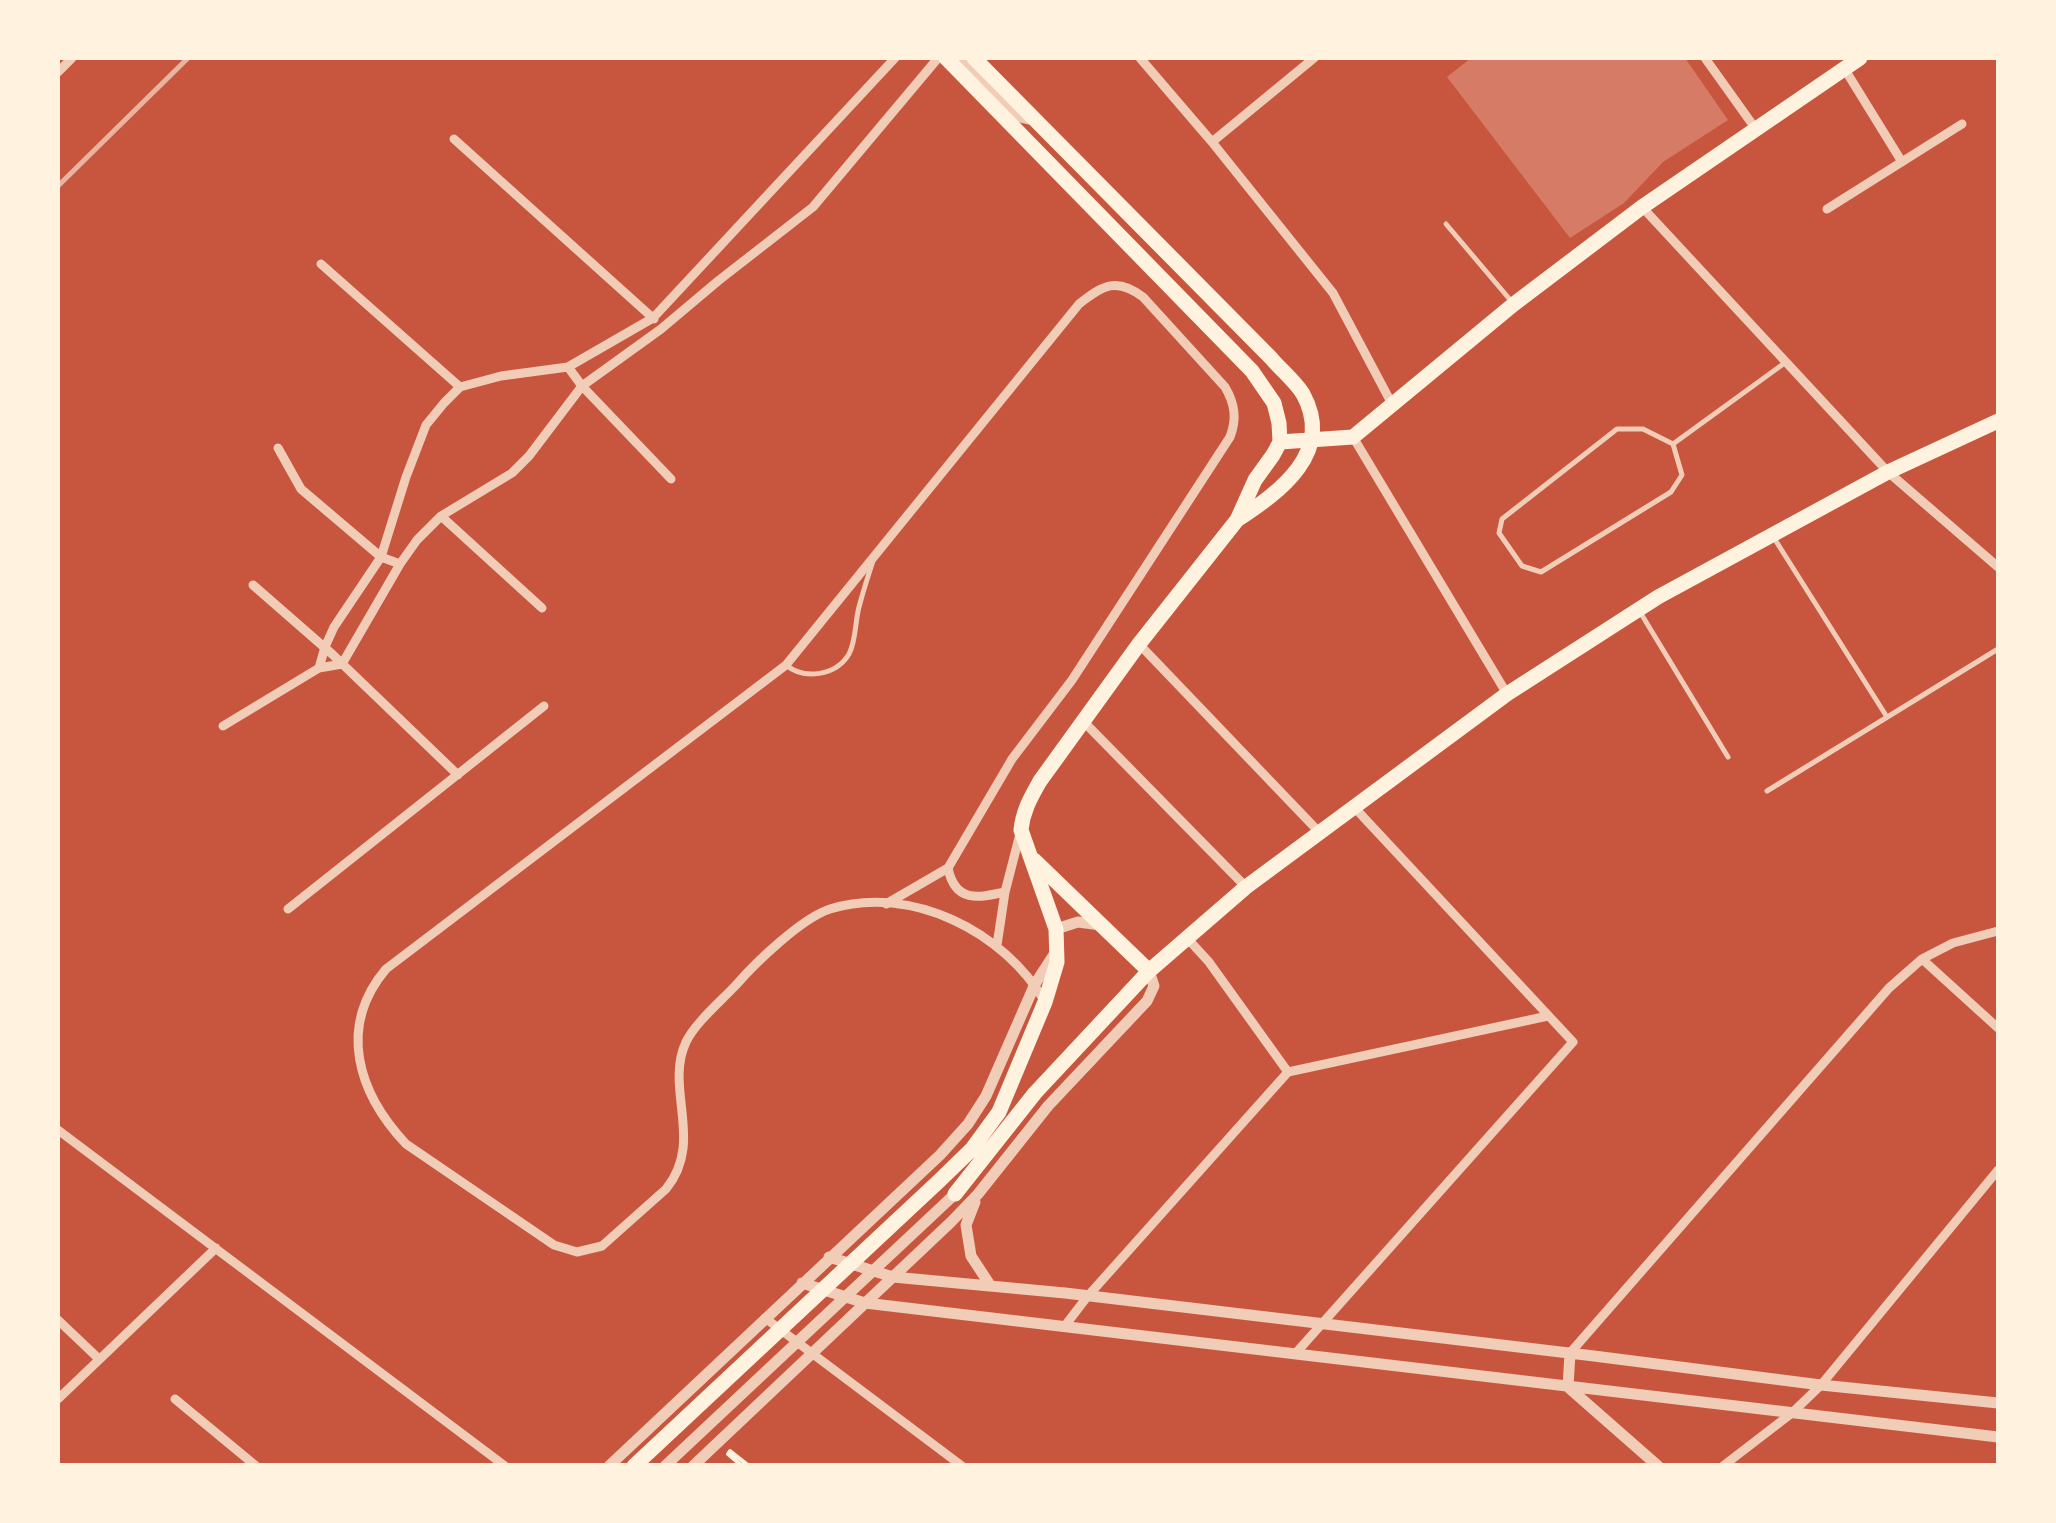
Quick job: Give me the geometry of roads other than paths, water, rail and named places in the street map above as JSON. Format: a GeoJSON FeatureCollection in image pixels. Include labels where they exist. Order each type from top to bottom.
{"type":"FeatureCollection","features":[{"type":"Feature","properties":{"kind":"main road"},"geometry":{"type":"LineString","coordinates":[[634,1466],[972,1149],[998,1112],[1046,1002],[1057,962],[1056,929],[1021,830],[1028,800],[1140,644],[1237,520],[1254,480],[1280,442],[1274,403],[1252,371],[946,58]]}},
{"type":"Feature","properties":{"kind":"main road"},"geometry":{"type":"LineString","coordinates":[[974,58],[1302,392],[1312,418],[1313,442],[1300,466],[1273,496],[1237,520]]}},
{"type":"Feature","properties":{"kind":"main road"},"geometry":{"type":"LineString","coordinates":[[1280,442],[1353,437],[1514,304],[1642,207],[1860,58]]}},
{"type":"Feature","properties":{"kind":"main road"},"geometry":{"type":"LineString","coordinates":[[955,1194],[1035,1092],[1149,971],[1246,887],[1507,694],[1638,610],[1888,472],[1998,420]]}},
{"type":"Feature","properties":{"kind":"main road"},"geometry":{"type":"LineString","coordinates":[[1032,858],[1149,971]]}},
{"type":"Feature","properties":{"kind":"street"},"geometry":{"type":"LineString","coordinates":[[58,72],[72,58]]}},
{"type":"Feature","properties":{"kind":"street"},"geometry":{"type":"LineString","coordinates":[[320,668],[334,628],[380,557],[426,425],[460,386],[501,376],[568,368],[653,318],[895,58]]}},
{"type":"Feature","properties":{"kind":"street"},"geometry":{"type":"LineString","coordinates":[[222,726],[320,668],[342,664],[417,540],[441,516],[512,473],[582,386],[661,329],[813,207],[938,58]]}},
{"type":"Feature","properties":{"kind":"street"},"geometry":{"type":"LineString","coordinates":[[959,58],[1020,117],[1038,120]]}},
{"type":"Feature","properties":{"kind":"street"},"geometry":{"type":"LineString","coordinates":[[1140,58],[1333,293],[1392,404]]}},
{"type":"Feature","properties":{"kind":"street"},"geometry":{"type":"LineString","coordinates":[[1212,142],[1314,58]]}},
{"type":"Feature","properties":{"kind":"street"},"geometry":{"type":"LineString","coordinates":[[1705,58],[1755,128]]}},
{"type":"Feature","properties":{"kind":"street"},"geometry":{"type":"LineString","coordinates":[[1844,68],[1902,162]]}},
{"type":"Feature","properties":{"kind":"street"},"geometry":{"type":"LineString","coordinates":[[1827,210],[1962,124]]}},
{"type":"Feature","properties":{"kind":"street"},"geometry":{"type":"LineString","coordinates":[[454,139],[661,329]]}},
{"type":"Feature","properties":{"kind":"street"},"geometry":{"type":"LineString","coordinates":[[1642,207],[1888,472],[1998,567]]}},
{"type":"Feature","properties":{"kind":"street"},"geometry":{"type":"LineString","coordinates":[[321,264],[460,386]]}},
{"type":"Feature","properties":{"kind":"street"},"geometry":{"type":"LineString","coordinates":[[886,904],[948,868],[1012,759],[1072,680],[1223,452],[1235,424],[1232,398],[1215,373],[1132,289],[1107,285],[1079,304],[786,665],[386,969],[365,1000],[357,1029],[362,1071],[372,1096],[406,1144],[554,1245],[577,1252],[602,1246],[675,1178],[685,1142],[680,1070],[686,1043],[742,978],[812,918],[854,904],[924,909],[952,918],[997,945],[1035,984],[1046,1002]]}},
{"type":"Feature","properties":{"kind":"street"},"geometry":{"type":"LineString","coordinates":[[568,368],[671,479]]}},
{"type":"Feature","properties":{"kind":"street"},"geometry":{"type":"LineString","coordinates":[[1353,437],[1507,694]]}},
{"type":"Feature","properties":{"kind":"street"},"geometry":{"type":"LineString","coordinates":[[278,448],[301,490],[380,557],[400,564]]}},
{"type":"Feature","properties":{"kind":"street"},"geometry":{"type":"LineString","coordinates":[[441,516],[542,608]]}},
{"type":"Feature","properties":{"kind":"street"},"geometry":{"type":"LineString","coordinates":[[253,585],[458,775]]}},
{"type":"Feature","properties":{"kind":"street"},"geometry":{"type":"LineString","coordinates":[[1140,644],[1320,834]]}},
{"type":"Feature","properties":{"kind":"street"},"geometry":{"type":"LineString","coordinates":[[288,910],[544,706]]}},
{"type":"Feature","properties":{"kind":"street"},"geometry":{"type":"LineString","coordinates":[[1084,722],[1246,887]]}},
{"type":"Feature","properties":{"kind":"street"},"geometry":{"type":"LineString","coordinates":[[1295,1354],[1573,1042],[1354,808]]}},
{"type":"Feature","properties":{"kind":"street"},"geometry":{"type":"LineString","coordinates":[[997,945],[1004,892],[1021,830]]}},
{"type":"Feature","properties":{"kind":"street"},"geometry":{"type":"LineString","coordinates":[[948,868],[953,883],[964,894],[979,898],[1004,892]]}},
{"type":"Feature","properties":{"kind":"street"},"geometry":{"type":"LineString","coordinates":[[1056,929],[1078,922],[1100,924]]}},
{"type":"Feature","properties":{"kind":"street"},"geometry":{"type":"LineString","coordinates":[[1568,1387],[1570,1353],[1889,988],[1922,959],[1953,944],[1998,931]]}},
{"type":"Feature","properties":{"kind":"street"},"geometry":{"type":"LineString","coordinates":[[1187,938],[1210,962],[1288,1072]]}},
{"type":"Feature","properties":{"kind":"street"},"geometry":{"type":"LineString","coordinates":[[610,1465],[940,1155],[968,1124],[998,1071],[1035,984],[1058,950]]}},
{"type":"Feature","properties":{"kind":"street"},"geometry":{"type":"LineString","coordinates":[[1922,959],[1998,1028]]}},
{"type":"Feature","properties":{"kind":"street"},"geometry":{"type":"LineString","coordinates":[[693,1466],[978,1194],[1048,1106],[1147,1000],[1154,986],[1149,971]]}},
{"type":"Feature","properties":{"kind":"street"},"geometry":{"type":"LineString","coordinates":[[1064,1326],[1288,1072],[1548,1016]]}},
{"type":"Feature","properties":{"kind":"street"},"geometry":{"type":"LineString","coordinates":[[58,1130],[505,1466]]}},
{"type":"Feature","properties":{"kind":"street"},"geometry":{"type":"LineString","coordinates":[[1724,1466],[1821,1385],[1998,1170]]}},
{"type":"Feature","properties":{"kind":"street"},"geometry":{"type":"LineString","coordinates":[[665,1466],[955,1194]]}},
{"type":"Feature","properties":{"kind":"street"},"geometry":{"type":"LineString","coordinates":[[978,1194],[966,1225],[971,1256],[990,1285]]}},
{"type":"Feature","properties":{"kind":"street"},"geometry":{"type":"LineString","coordinates":[[58,1399],[216,1248]]}},
{"type":"Feature","properties":{"kind":"street"},"geometry":{"type":"LineString","coordinates":[[829,1258],[893,1277],[990,1285],[1998,1403]]}},
{"type":"Feature","properties":{"kind":"street"},"geometry":{"type":"LineString","coordinates":[[802,1283],[865,1303],[1998,1437]]}},
{"type":"Feature","properties":{"kind":"street"},"geometry":{"type":"LineString","coordinates":[[765,1318],[962,1466]]}},
{"type":"Feature","properties":{"kind":"street"},"geometry":{"type":"LineString","coordinates":[[58,1320],[99,1359]]}},
{"type":"Feature","properties":{"kind":"street"},"geometry":{"type":"LineString","coordinates":[[1568,1387],[1658,1466]]}},
{"type":"Feature","properties":{"kind":"street"},"geometry":{"type":"LineString","coordinates":[[176,1399],[256,1466]]}},
{"type":"Feature","properties":{"kind":"lane"},"geometry":{"type":"LineString","coordinates":[[1446,224],[1514,304]]}},
{"type":"Feature","properties":{"kind":"lane"},"geometry":{"type":"LineString","coordinates":[[1673,444],[1786,362]]}},
{"type":"Feature","properties":{"kind":"lane"},"geometry":{"type":"LineString","coordinates":[[1617,428],[1643,430],[1673,444],[1682,474],[1672,492],[1541,572],[1522,566],[1500,533],[1502,519],[1617,428]]}},
{"type":"Feature","properties":{"kind":"lane"},"geometry":{"type":"LineString","coordinates":[[1772,534],[1887,717]]}},
{"type":"Feature","properties":{"kind":"lane"},"geometry":{"type":"LineString","coordinates":[[786,665],[795,672],[821,674],[835,668],[848,654],[874,558]]}},
{"type":"Feature","properties":{"kind":"lane"},"geometry":{"type":"LineString","coordinates":[[1638,610],[1728,757]]}},
{"type":"Feature","properties":{"kind":"lane"},"geometry":{"type":"LineString","coordinates":[[1766,791],[1998,649]]}},
{"type":"Feature","properties":{"kind":"railway"},"geometry":{"type":"LineString","coordinates":[[58,186],[188,58]]}}]}
